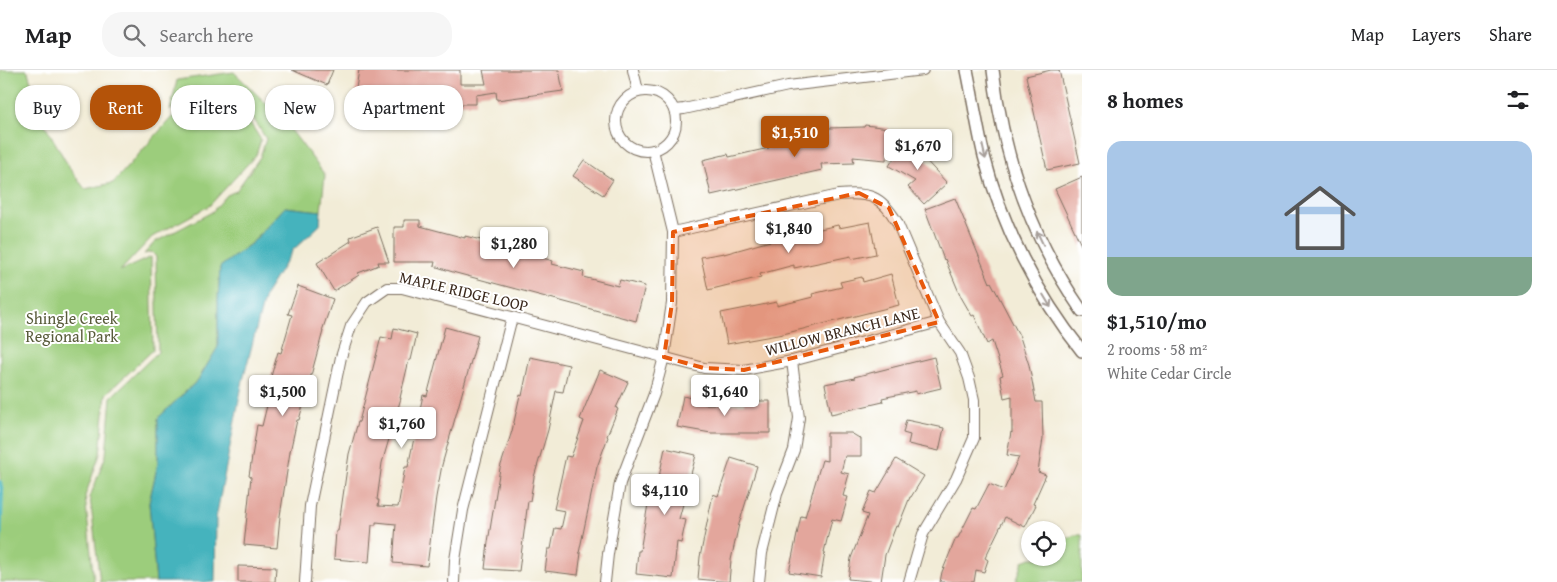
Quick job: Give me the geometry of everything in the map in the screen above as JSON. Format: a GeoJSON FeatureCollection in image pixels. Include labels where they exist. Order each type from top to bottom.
{"type":"FeatureCollection","features":[{"type":"Feature","properties":{"kind":"street"},"geometry":{"type":"LineString","coordinates":[[633,70],[638,91]]}},
{"type":"Feature","properties":{"kind":"street"},"geometry":{"type":"LineString","coordinates":[[674,110],[788,86],[923,70]]}},
{"type":"Feature","properties":{"kind":"street"},"geometry":{"type":"LineString","coordinates":[[967,70],[984,156],[1007,222],[1037,284],[1054,313],[1082,351]]}},
{"type":"Feature","properties":{"kind":"street"},"geometry":{"type":"LineString","coordinates":[[994,70],[1002,126],[1017,181],[1044,248],[1082,311]]}},
{"type":"Feature","properties":{"kind":"street"},"geometry":{"type":"LineString","coordinates":[[638,91],[650,91],[663,96],[674,110],[676,125],[672,135],[666,143],[653,150],[636,149],[629,146],[622,139],[616,127],[618,109],[626,98],[638,91]]}},
{"type":"Feature","properties":{"kind":"street"},"geometry":{"type":"LineString","coordinates":[[605,582],[620,483],[654,394],[664,357],[672,303],[674,232],[653,150]]}},
{"type":"Feature","properties":{"kind":"street"},"geometry":{"type":"LineString","coordinates":[[674,232],[839,195],[859,193],[874,198],[889,208],[897,222],[939,322],[960,352],[974,400],[974,438],[956,479],[923,534],[909,582]]}},
{"type":"Feature","properties":{"kind":"street","name":"MAPLE RIDGE LOOP"},"geometry":{"type":"LineString","coordinates":[[305,582],[310,506],[341,357],[351,326],[367,302],[388,288],[402,288],[664,357]]}},
{"type":"Feature","properties":{"kind":"street"},"geometry":{"type":"LineString","coordinates":[[454,582],[462,510],[512,317]]}},
{"type":"Feature","properties":{"kind":"street","name":"WILLOW BRANCH LANE"},"geometry":{"type":"LineString","coordinates":[[664,357],[704,368],[744,370],[792,361],[939,322]]}},
{"type":"Feature","properties":{"kind":"street"},"geometry":{"type":"LineString","coordinates":[[759,582],[762,553],[777,494],[794,450],[799,418],[792,361]]}},
{"type":"Feature","properties":{"kind":"highlighted area"},"geometry":{"type":"Polygon","coordinates":[[[859,193],[889,208],[939,322],[744,370],[704,368],[664,357],[672,303],[673,232],[859,193]]]}},
{"type":"Feature","properties":{"kind":"green space","name":"Shingle Creek Regional Park"},"geometry":{"type":"Polygon","coordinates":[[[0,70],[26,70],[32,85],[15,85],[15,130],[48,130],[70,169],[85,189],[113,183],[171,118],[171,130],[255,130],[261,140],[256,155],[209,206],[152,237],[120,271],[151,257],[153,350],[106,394],[100,454],[85,496],[94,582],[0,582],[0,70]]]}},
{"type":"Feature","properties":{"kind":"green space"},"geometry":{"type":"Polygon","coordinates":[[[234,72],[247,85],[176,85],[177,80],[234,72]]]}},
{"type":"Feature","properties":{"kind":"green space"},"geometry":{"type":"Polygon","coordinates":[[[255,93],[265,102],[265,130],[291,130],[325,175],[321,211],[285,207],[253,242],[220,267],[218,347],[198,380],[158,418],[158,463],[149,503],[156,582],[100,582],[90,497],[106,455],[111,397],[158,352],[156,257],[152,252],[144,254],[155,242],[212,212],[227,195],[236,191],[260,157],[266,139],[255,121],[255,93]]]}},
{"type":"Feature","properties":{"kind":"green space"},"geometry":{"type":"Polygon","coordinates":[[[1074,535],[1082,535],[1082,582],[1016,582],[1021,566],[1066,566],[1066,540],[1074,535]]]}},
{"type":"Feature","properties":{"kind":"water"},"geometry":{"type":"Polygon","coordinates":[[[285,207],[321,211],[320,225],[293,250],[265,295],[243,380],[216,518],[215,582],[156,582],[149,503],[158,463],[158,418],[198,380],[218,347],[220,267],[253,242],[285,207]]]}},
{"type":"Feature","properties":{"kind":"building"},"geometry":{"type":"Polygon","coordinates":[[[292,70],[333,70],[327,85],[292,70]]]}},
{"type":"Feature","properties":{"kind":"building"},"geometry":{"type":"Polygon","coordinates":[[[359,70],[460,70],[460,84],[486,84],[483,70],[559,70],[563,91],[497,100],[496,92],[476,95],[476,104],[463,104],[463,85],[356,85],[359,70]]]}},
{"type":"Feature","properties":{"kind":"building"},"geometry":{"type":"Polygon","coordinates":[[[1059,70],[1080,163],[1047,170],[1026,76],[1059,70]]]}},
{"type":"Feature","properties":{"kind":"building"},"geometry":{"type":"Polygon","coordinates":[[[865,125],[889,128],[886,160],[853,157],[854,163],[821,164],[822,170],[711,195],[703,160],[728,154],[729,157],[769,148],[767,140],[785,137],[786,143],[828,135],[828,128],[864,127],[865,125]]]}},
{"type":"Feature","properties":{"kind":"building"},"geometry":{"type":"Polygon","coordinates":[[[906,138],[925,149],[921,155],[947,183],[924,204],[908,187],[915,181],[889,166],[906,138]]]}},
{"type":"Feature","properties":{"kind":"building"},"geometry":{"type":"Polygon","coordinates":[[[584,160],[613,180],[603,195],[573,176],[584,160]]]}},
{"type":"Feature","properties":{"kind":"building"},"geometry":{"type":"Polygon","coordinates":[[[1082,177],[1082,247],[1055,189],[1082,177]]]}},
{"type":"Feature","properties":{"kind":"building"},"geometry":{"type":"Polygon","coordinates":[[[955,198],[990,283],[1020,337],[1029,365],[1036,402],[1042,402],[1043,438],[1038,472],[1046,475],[1033,504],[1036,505],[1028,521],[1021,521],[1021,525],[1005,517],[985,558],[988,560],[984,572],[976,570],[974,582],[940,582],[942,572],[956,538],[958,538],[973,508],[976,509],[989,484],[1004,490],[1019,457],[1007,455],[1012,433],[1012,396],[1004,398],[1000,376],[1003,375],[992,341],[987,344],[974,315],[972,316],[961,297],[944,260],[925,209],[955,198]]]}},
{"type":"Feature","properties":{"kind":"building"},"geometry":{"type":"Polygon","coordinates":[[[404,220],[420,220],[420,226],[465,238],[465,236],[497,244],[498,239],[524,245],[522,252],[553,261],[552,264],[584,272],[583,277],[618,286],[620,280],[645,286],[636,321],[456,273],[434,266],[435,262],[394,262],[394,227],[404,227],[404,220]]]}},
{"type":"Feature","properties":{"kind":"building"},"geometry":{"type":"Polygon","coordinates":[[[870,222],[876,254],[851,259],[851,256],[794,268],[794,265],[760,274],[761,277],[708,290],[701,257],[724,254],[838,225],[839,228],[870,222]]]}},
{"type":"Feature","properties":{"kind":"building"},"geometry":{"type":"Polygon","coordinates":[[[377,227],[389,262],[378,262],[379,265],[358,273],[359,275],[334,291],[317,263],[351,241],[350,237],[377,227]]]}},
{"type":"Feature","properties":{"kind":"building"},"geometry":{"type":"Polygon","coordinates":[[[891,274],[899,305],[783,334],[727,344],[721,313],[777,302],[777,306],[813,297],[812,294],[842,287],[840,282],[862,277],[863,282],[891,274]]]}},
{"type":"Feature","properties":{"kind":"building"},"geometry":{"type":"Polygon","coordinates":[[[298,286],[333,299],[322,331],[299,420],[297,420],[280,516],[277,548],[244,545],[251,477],[249,476],[257,425],[262,426],[273,381],[270,380],[278,352],[281,353],[292,315],[288,314],[298,286]]]}},
{"type":"Feature","properties":{"kind":"building"},"geometry":{"type":"Polygon","coordinates":[[[445,327],[478,336],[442,465],[427,566],[393,563],[396,524],[376,522],[376,525],[372,525],[369,562],[334,559],[336,531],[338,531],[349,454],[381,337],[392,339],[394,328],[417,334],[382,463],[377,500],[379,500],[378,506],[398,507],[405,467],[408,467],[423,395],[427,396],[445,327]]]}},
{"type":"Feature","properties":{"kind":"building"},"geometry":{"type":"Polygon","coordinates":[[[530,357],[569,365],[563,392],[556,391],[548,430],[534,477],[530,501],[528,501],[519,571],[485,569],[500,468],[512,431],[520,395],[522,396],[530,357]]]}},
{"type":"Feature","properties":{"kind":"building"},"geometry":{"type":"Polygon","coordinates":[[[934,357],[941,388],[916,394],[916,391],[882,398],[883,402],[831,414],[825,384],[934,357]]]}},
{"type":"Feature","properties":{"kind":"building"},"geometry":{"type":"Polygon","coordinates":[[[600,370],[628,382],[616,408],[618,409],[597,467],[579,553],[581,553],[578,575],[545,571],[548,549],[551,549],[555,528],[561,529],[565,511],[554,509],[566,456],[571,457],[584,421],[580,419],[600,370]]]}},
{"type":"Feature","properties":{"kind":"building"},"geometry":{"type":"Polygon","coordinates":[[[683,396],[705,401],[704,404],[744,404],[744,401],[770,401],[770,433],[711,433],[677,427],[683,396]]]}},
{"type":"Feature","properties":{"kind":"building"},"geometry":{"type":"Polygon","coordinates":[[[906,420],[944,428],[939,451],[908,444],[910,435],[903,433],[906,420]]]}},
{"type":"Feature","properties":{"kind":"building"},"geometry":{"type":"Polygon","coordinates":[[[827,433],[851,433],[861,439],[861,456],[845,456],[841,472],[849,474],[843,496],[848,497],[841,521],[832,519],[824,552],[821,577],[789,572],[801,516],[805,517],[822,460],[827,461],[827,433]]]}},
{"type":"Feature","properties":{"kind":"building"},"geometry":{"type":"Polygon","coordinates":[[[665,448],[696,455],[679,519],[686,520],[681,543],[677,542],[673,578],[636,574],[638,551],[640,551],[648,504],[656,476],[659,477],[665,448]]]}},
{"type":"Feature","properties":{"kind":"building"},"geometry":{"type":"Polygon","coordinates":[[[731,458],[757,466],[739,524],[731,560],[729,582],[698,579],[700,557],[713,494],[718,496],[731,458]]]}},
{"type":"Feature","properties":{"kind":"building"},"geometry":{"type":"Polygon","coordinates":[[[896,459],[924,476],[910,497],[898,527],[896,526],[885,555],[881,582],[848,579],[851,558],[868,515],[862,513],[871,491],[876,493],[896,459]]]}},
{"type":"Feature","properties":{"kind":"building"},"geometry":{"type":"Polygon","coordinates":[[[238,566],[276,567],[275,582],[238,582],[238,566]]]}},
{"type":"Feature","properties":{"kind":"waterway"},"geometry":{"type":"LineString","coordinates":[[0,482],[2,492],[0,543]]}}]}
